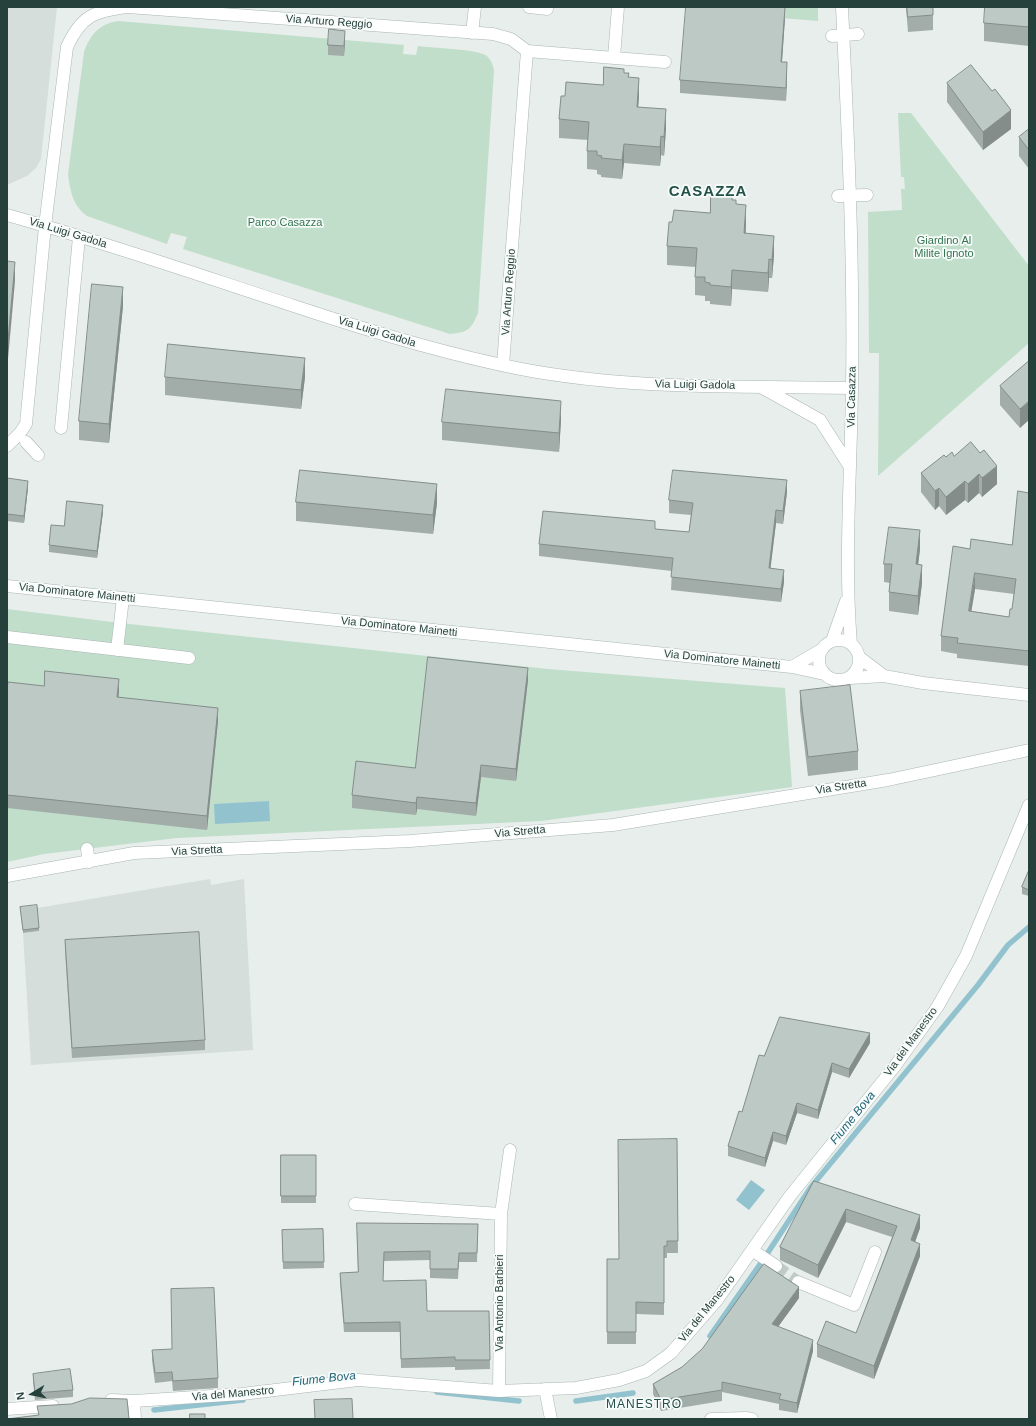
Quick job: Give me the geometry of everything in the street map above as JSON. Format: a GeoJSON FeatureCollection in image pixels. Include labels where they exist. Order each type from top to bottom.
{"type":"FeatureCollection","features":[{"type":"Feature","properties":{"kind":"street"},"geometry":{"type":"LineString","coordinates":[[75,30],[76,19],[82,10],[89,7]]}},
{"type":"Feature","properties":{"kind":"street","name":"Via Arturo Reggio"},"geometry":{"type":"LineString","coordinates":[[23,438],[26,424],[45,226],[67,47],[75,30],[88,17],[106,10],[127,7],[493,34],[511,39],[527,51],[503,365]]}},
{"type":"Feature","properties":{"kind":"street"},"geometry":{"type":"LineString","coordinates":[[472,33],[475,7]]}},
{"type":"Feature","properties":{"kind":"street"},"geometry":{"type":"LineString","coordinates":[[530,7],[547,9]]}},
{"type":"Feature","properties":{"kind":"street"},"geometry":{"type":"LineString","coordinates":[[614,57],[618,7]]}},
{"type":"Feature","properties":{"kind":"street","name":"Via Casazza"},"geometry":{"type":"LineString","coordinates":[[842,7],[837,35],[852,388],[847,598],[851,644]]}},
{"type":"Feature","properties":{"kind":"street"},"geometry":{"type":"LineString","coordinates":[[837,35],[858,34]]}},
{"type":"Feature","properties":{"kind":"street"},"geometry":{"type":"LineString","coordinates":[[527,51],[665,62]]}},
{"type":"Feature","properties":{"kind":"street"},"geometry":{"type":"LineString","coordinates":[[844,196],[867,195]]}},
{"type":"Feature","properties":{"kind":"street","name":"Via Luigi Gadola"},"geometry":{"type":"LineString","coordinates":[[7,215],[79,236],[372,332],[503,365],[608,382],[682,386],[852,388]]}},
{"type":"Feature","properties":{"kind":"street"},"geometry":{"type":"LineString","coordinates":[[61,428],[79,236]]}},
{"type":"Feature","properties":{"kind":"street","name":"Via Luigi Gadola"},"geometry":{"type":"LineString","coordinates":[[759,386],[820,420],[851,468]]}},
{"type":"Feature","properties":{"kind":"street"},"geometry":{"type":"LineString","coordinates":[[7,432],[23,438],[38,455]]}},
{"type":"Feature","properties":{"kind":"street"},"geometry":{"type":"LineString","coordinates":[[7,446],[23,438]]}},
{"type":"Feature","properties":{"kind":"street","name":"Via Dominatore Mainetti"},"geometry":{"type":"LineString","coordinates":[[7,586],[792,667],[824,674]]}},
{"type":"Feature","properties":{"kind":"street"},"geometry":{"type":"LineString","coordinates":[[117,650],[123,598]]}},
{"type":"Feature","properties":{"kind":"street","name":"Via Casazza"},"geometry":{"type":"LineString","coordinates":[[832,641],[847,598]]}},
{"type":"Feature","properties":{"kind":"street"},"geometry":{"type":"LineString","coordinates":[[7,637],[189,658]]}},
{"type":"Feature","properties":{"kind":"street"},"geometry":{"type":"LineString","coordinates":[[850,678],[859,665],[859,657],[856,650],[851,644],[842,640],[832,641],[825,645],[818,658],[819,667],[830,679],[838,681],[850,678],[884,676],[923,683],[1029,695]]}},
{"type":"Feature","properties":{"kind":"street","name":"Via Dominatore Mainetti"},"geometry":{"type":"LineString","coordinates":[[792,667],[821,650]]}},
{"type":"Feature","properties":{"kind":"street"},"geometry":{"type":"LineString","coordinates":[[859,657],[884,676]]}},
{"type":"Feature","properties":{"kind":"street","name":"Via Stretta"},"geometry":{"type":"LineString","coordinates":[[7,876],[134,854],[410,840],[613,824],[888,780],[1029,750]]}},
{"type":"Feature","properties":{"kind":"street","name":"Via del Manestro"},"geometry":{"type":"LineString","coordinates":[[97,1400],[134,1401],[242,1394],[358,1380],[499,1391],[576,1388],[619,1380],[646,1371],[670,1353],[692,1330],[756,1253],[790,1196],[895,1066],[938,1006],[966,956],[1029,805]]}},
{"type":"Feature","properties":{"kind":"street"},"geometry":{"type":"LineString","coordinates":[[87,849],[89,862]]}},
{"type":"Feature","properties":{"kind":"street","name":"Via Antonio Barbieri"},"geometry":{"type":"LineString","coordinates":[[499,1391],[501,1214],[510,1150]]}},
{"type":"Feature","properties":{"kind":"street"},"geometry":{"type":"LineString","coordinates":[[355,1204],[501,1214]]}},
{"type":"Feature","properties":{"kind":"street"},"geometry":{"type":"LineString","coordinates":[[798,1282],[854,1305],[875,1252]]}},
{"type":"Feature","properties":{"kind":"street"},"geometry":{"type":"LineString","coordinates":[[756,1253],[776,1266]]}},
{"type":"Feature","properties":{"kind":"street"},"geometry":{"type":"LineString","coordinates":[[545,1389],[551,1419]]}},
{"type":"Feature","properties":{"kind":"street"},"geometry":{"type":"LineString","coordinates":[[134,1401],[134,1419]]}},
{"type":"Feature","properties":{"kind":"street"},"geometry":{"type":"LineString","coordinates":[[7,1409],[63,1405]]}},
{"type":"Feature","properties":{"kind":"street"},"geometry":{"type":"LineString","coordinates":[[711,1419],[752,1419]]}},
{"type":"Feature","properties":{"kind":"shaded area"},"geometry":{"type":"Polygon","coordinates":[[[7,7],[57,7],[41,159],[36,168],[27,176],[7,185],[7,7]]]}},
{"type":"Feature","properties":{"kind":"shaded area"},"geometry":{"type":"Polygon","coordinates":[[[210,879],[211,885],[244,879],[253,1050],[31,1065],[23,933],[39,931],[37,908],[210,879]]]}},
{"type":"Feature","properties":{"kind":"green space"},"geometry":{"type":"Polygon","coordinates":[[[697,7],[818,7],[818,21],[732,14],[697,7]]]}},
{"type":"Feature","properties":{"kind":"green space","name":"Parco Casazza"},"geometry":{"type":"Polygon","coordinates":[[[118,21],[404,45],[403,54],[416,55],[418,46],[465,50],[487,56],[492,63],[494,70],[478,313],[471,327],[465,331],[450,334],[183,249],[187,237],[171,233],[167,244],[87,216],[82,212],[78,208],[73,198],[68,174],[84,52],[89,40],[96,31],[111,22],[118,21]]]}},
{"type":"Feature","properties":{"kind":"green space","name":"Giardino Al Milite Ignoto"},"geometry":{"type":"Polygon","coordinates":[[[898,113],[911,113],[1029,266],[1029,343],[878,476],[879,353],[869,353],[868,212],[902,210],[901,189],[905,189],[904,177],[901,177],[898,113]]]}},
{"type":"Feature","properties":{"kind":"green space"},"geometry":{"type":"Polygon","coordinates":[[[7,609],[120,623],[548,669],[785,688],[792,787],[541,821],[177,838],[44,854],[7,862],[7,609]]]}},
{"type":"Feature","properties":{"kind":"water"},"geometry":{"type":"Polygon","coordinates":[[[269,801],[270,821],[215,824],[214,804],[269,801]]]}},
{"type":"Feature","properties":{"kind":"water"},"geometry":{"type":"Polygon","coordinates":[[[751,1180],[765,1190],[749,1210],[736,1200],[751,1180]]]}},
{"type":"Feature","properties":{"kind":"building"},"geometry":{"type":"Polygon","coordinates":[[[686,7],[785,7],[781,62],[787,62],[786,88],[680,80],[686,7]]]}},
{"type":"Feature","properties":{"kind":"building"},"geometry":{"type":"Polygon","coordinates":[[[907,7],[933,7],[933,15],[908,17],[907,7]]]}},
{"type":"Feature","properties":{"kind":"building"},"geometry":{"type":"Polygon","coordinates":[[[985,7],[1029,7],[1029,27],[984,23],[985,7]]]}},
{"type":"Feature","properties":{"kind":"building"},"geometry":{"type":"Polygon","coordinates":[[[329,29],[345,31],[344,46],[328,45],[329,29]]]}},
{"type":"Feature","properties":{"kind":"building"},"geometry":{"type":"Polygon","coordinates":[[[971,65],[992,91],[995,89],[1011,110],[983,132],[947,83],[971,65]]]}},
{"type":"Feature","properties":{"kind":"building"},"geometry":{"type":"Polygon","coordinates":[[[604,67],[624,69],[624,73],[629,73],[628,77],[639,78],[637,107],[666,109],[664,137],[661,136],[660,147],[624,144],[622,160],[601,158],[602,156],[597,155],[597,151],[587,151],[589,122],[559,119],[561,96],[565,96],[566,82],[603,85],[604,67]]]}},
{"type":"Feature","properties":{"kind":"building"},"geometry":{"type":"Polygon","coordinates":[[[1029,129],[1029,150],[1019,137],[1029,129]]]}},
{"type":"Feature","properties":{"kind":"building"},"geometry":{"type":"Polygon","coordinates":[[[711,194],[732,196],[732,200],[736,200],[736,204],[746,205],[744,233],[774,236],[772,260],[769,259],[768,273],[732,270],[731,287],[710,285],[710,283],[705,282],[705,277],[695,277],[697,248],[667,246],[669,222],[672,222],[674,210],[710,213],[711,194]]]}},
{"type":"Feature","properties":{"kind":"building"},"geometry":{"type":"Polygon","coordinates":[[[7,261],[15,262],[7,351],[7,261]]]}},
{"type":"Feature","properties":{"kind":"building"},"geometry":{"type":"Polygon","coordinates":[[[92,284],[123,287],[109,424],[79,421],[92,284]]]}},
{"type":"Feature","properties":{"kind":"building"},"geometry":{"type":"Polygon","coordinates":[[[168,344],[305,358],[301,390],[165,377],[168,344]]]}},
{"type":"Feature","properties":{"kind":"building"},"geometry":{"type":"Polygon","coordinates":[[[1029,361],[1029,401],[1020,409],[1000,386],[1029,361]]]}},
{"type":"Feature","properties":{"kind":"building"},"geometry":{"type":"Polygon","coordinates":[[[446,389],[561,401],[559,433],[442,422],[446,389]]]}},
{"type":"Feature","properties":{"kind":"building"},"geometry":{"type":"Polygon","coordinates":[[[971,442],[980,453],[984,450],[997,466],[982,478],[979,474],[968,484],[965,481],[946,497],[939,488],[935,491],[921,473],[944,455],[946,457],[952,452],[954,456],[971,442]]]}},
{"type":"Feature","properties":{"kind":"building"},"geometry":{"type":"Polygon","coordinates":[[[300,470],[437,484],[433,515],[296,502],[300,470]]]}},
{"type":"Feature","properties":{"kind":"building"},"geometry":{"type":"Polygon","coordinates":[[[673,470],[787,480],[783,511],[776,510],[769,568],[784,570],[781,589],[671,577],[673,558],[539,544],[543,511],[655,521],[655,529],[689,532],[693,503],[669,500],[673,470]]]}},
{"type":"Feature","properties":{"kind":"building"},"geometry":{"type":"Polygon","coordinates":[[[7,478],[28,481],[24,516],[7,514],[7,478]]]}},
{"type":"Feature","properties":{"kind":"building"},"geometry":{"type":"Polygon","coordinates":[[[1018,491],[1029,493],[1029,651],[957,643],[958,638],[941,636],[953,546],[970,549],[971,539],[1012,545],[1018,491]],[[975,573],[969,611],[1009,617],[1010,609],[1012,609],[1016,579],[975,573]]]}},
{"type":"Feature","properties":{"kind":"building"},"geometry":{"type":"Polygon","coordinates":[[[67,501],[103,505],[97,551],[49,545],[51,525],[64,526],[67,501]]]}},
{"type":"Feature","properties":{"kind":"building"},"geometry":{"type":"Polygon","coordinates":[[[889,527],[920,530],[916,564],[922,565],[918,596],[889,592],[892,564],[884,564],[889,527]]]}},
{"type":"Feature","properties":{"kind":"building"},"geometry":{"type":"Polygon","coordinates":[[[428,657],[528,668],[516,769],[481,765],[476,803],[417,797],[416,803],[352,795],[356,761],[415,768],[428,657]]]}},
{"type":"Feature","properties":{"kind":"building"},"geometry":{"type":"Polygon","coordinates":[[[45,671],[119,679],[117,697],[218,708],[207,816],[7,795],[8,682],[44,686],[45,671]]]}},
{"type":"Feature","properties":{"kind":"building"},"geometry":{"type":"Polygon","coordinates":[[[850,685],[858,751],[808,757],[800,691],[850,685]]]}},
{"type":"Feature","properties":{"kind":"building"},"geometry":{"type":"Polygon","coordinates":[[[1029,870],[1029,890],[1022,887],[1029,870]]]}},
{"type":"Feature","properties":{"kind":"building"},"geometry":{"type":"Polygon","coordinates":[[[37,905],[39,928],[23,930],[20,907],[37,905]]]}},
{"type":"Feature","properties":{"kind":"building"},"geometry":{"type":"Polygon","coordinates":[[[199,932],[205,1040],[72,1048],[65,940],[199,932]]]}},
{"type":"Feature","properties":{"kind":"building"},"geometry":{"type":"Polygon","coordinates":[[[780,1017],[870,1033],[849,1069],[832,1063],[818,1110],[797,1103],[786,1136],[773,1132],[765,1158],[728,1146],[739,1111],[742,1112],[759,1055],[764,1056],[780,1017]]]}},
{"type":"Feature","properties":{"kind":"building"},"geometry":{"type":"Polygon","coordinates":[[[677,1139],[678,1241],[667,1241],[667,1246],[664,1246],[664,1303],[636,1302],[636,1332],[607,1332],[607,1259],[619,1259],[618,1140],[677,1139]]]}},
{"type":"Feature","properties":{"kind":"building"},"geometry":{"type":"Polygon","coordinates":[[[281,1155],[316,1155],[316,1196],[281,1196],[281,1155]]]}},
{"type":"Feature","properties":{"kind":"building"},"geometry":{"type":"Polygon","coordinates":[[[814,1181],[920,1215],[911,1240],[920,1244],[874,1366],[817,1344],[826,1321],[856,1333],[897,1226],[846,1209],[818,1265],[780,1247],[814,1181]]]}},
{"type":"Feature","properties":{"kind":"building"},"geometry":{"type":"Polygon","coordinates":[[[357,1223],[478,1224],[477,1253],[459,1253],[458,1269],[430,1269],[430,1251],[384,1252],[383,1281],[426,1280],[427,1311],[489,1311],[490,1360],[455,1360],[455,1357],[401,1359],[400,1322],[344,1323],[340,1273],[358,1272],[357,1223]]]}},
{"type":"Feature","properties":{"kind":"building"},"geometry":{"type":"Polygon","coordinates":[[[323,1229],[324,1262],[283,1262],[282,1230],[323,1229]]]}},
{"type":"Feature","properties":{"kind":"building"},"geometry":{"type":"Polygon","coordinates":[[[764,1264],[799,1287],[772,1324],[813,1340],[797,1403],[779,1399],[781,1394],[722,1382],[722,1390],[661,1400],[653,1384],[682,1367],[702,1349],[764,1264]]]}},
{"type":"Feature","properties":{"kind":"building"},"geometry":{"type":"Polygon","coordinates":[[[214,1288],[218,1378],[173,1381],[172,1372],[155,1373],[152,1350],[172,1349],[171,1289],[214,1288]]]}},
{"type":"Feature","properties":{"kind":"building"},"geometry":{"type":"Polygon","coordinates":[[[70,1369],[73,1390],[35,1393],[33,1374],[70,1369]]]}},
{"type":"Feature","properties":{"kind":"building"},"geometry":{"type":"Polygon","coordinates":[[[90,1398],[127,1399],[129,1419],[7,1419],[39,1415],[37,1406],[71,1404],[90,1398]]]}},
{"type":"Feature","properties":{"kind":"building"},"geometry":{"type":"Polygon","coordinates":[[[352,1399],[353,1419],[315,1419],[314,1400],[352,1399]]]}},
{"type":"Feature","properties":{"kind":"building"},"geometry":{"type":"Polygon","coordinates":[[[190,1414],[205,1414],[205,1419],[190,1419],[190,1414]]]}},
{"type":"Feature","properties":{"kind":"waterway","name":"Fiume Bova"},"geometry":{"type":"LineString","coordinates":[[710,1336],[763,1260],[811,1187],[978,985],[1008,945],[1029,927]]}},
{"type":"Feature","properties":{"kind":"waterway","name":"Fiume Bova"},"geometry":{"type":"LineString","coordinates":[[437,1392],[519,1401]]}},
{"type":"Feature","properties":{"kind":"waterway","name":"Fiume Bova"},"geometry":{"type":"LineString","coordinates":[[576,1401],[633,1393]]}},
{"type":"Feature","properties":{"kind":"waterway","name":"Fiume Bova"},"geometry":{"type":"LineString","coordinates":[[154,1410],[243,1400]]}},
{"type":"Feature","properties":{"kind":"tunnel"},"geometry":{"type":"LineString","coordinates":[[776,1266],[798,1282]]}},
{"type":"Feature","properties":{"kind":"district","name":"CASAZZA"},"geometry":{"type":"Point","coordinates":[708,192]}},
{"type":"Feature","properties":{"kind":"district","name":"MANESTRO"},"geometry":{"type":"Point","coordinates":[644,1405]}}]}
